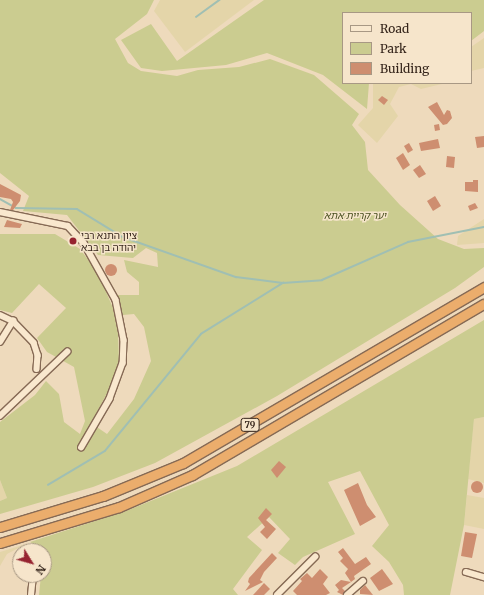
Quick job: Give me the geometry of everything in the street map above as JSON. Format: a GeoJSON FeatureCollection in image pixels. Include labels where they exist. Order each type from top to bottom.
{"type":"FeatureCollection","features":[{"type":"Feature","properties":{"kind":"highway","name":"79"},"geometry":{"type":"LineString","coordinates":[[0,527],[103,496],[183,463],[484,287]]}},
{"type":"Feature","properties":{"kind":"highway","name":"79"},"geometry":{"type":"LineString","coordinates":[[0,543],[119,506],[192,475],[484,304]]}},
{"type":"Feature","properties":{"kind":"street"},"geometry":{"type":"LineString","coordinates":[[0,212],[68,226],[84,243],[116,300],[124,340],[123,363],[110,399],[82,446]]}},
{"type":"Feature","properties":{"kind":"street"},"geometry":{"type":"LineString","coordinates":[[0,315],[13,321],[34,343],[38,355],[37,369]]}},
{"type":"Feature","properties":{"kind":"street"},"geometry":{"type":"LineString","coordinates":[[0,342],[13,321]]}},
{"type":"Feature","properties":{"kind":"street"},"geometry":{"type":"LineString","coordinates":[[0,416],[67,352]]}},
{"type":"Feature","properties":{"kind":"street"},"geometry":{"type":"LineString","coordinates":[[277,595],[315,557]]}},
{"type":"Feature","properties":{"kind":"street"},"geometry":{"type":"LineString","coordinates":[[466,572],[484,577]]}},
{"type":"Feature","properties":{"kind":"street"},"geometry":{"type":"LineString","coordinates":[[347,595],[364,581]]}},
{"type":"Feature","properties":{"kind":"street"},"geometry":{"type":"LineString","coordinates":[[31,595],[32,583]]}},
{"type":"Feature","properties":{"kind":"shaded area"},"geometry":{"type":"Polygon","coordinates":[[[160,0],[254,0],[185,52],[154,11],[160,0]]]}},
{"type":"Feature","properties":{"kind":"shaded area"},"geometry":{"type":"Polygon","coordinates":[[[484,38],[484,68],[472,71],[472,46],[484,38]]]}},
{"type":"Feature","properties":{"kind":"shaded area"},"geometry":{"type":"Polygon","coordinates":[[[373,84],[411,84],[399,87],[390,104],[398,116],[377,143],[358,125],[373,108],[373,84]]]}},
{"type":"Feature","properties":{"kind":"shaded area"},"geometry":{"type":"Polygon","coordinates":[[[411,84],[442,84],[421,89],[411,84]]]}},
{"type":"Feature","properties":{"kind":"shaded area"},"geometry":{"type":"Polygon","coordinates":[[[484,219],[484,243],[457,245],[458,236],[484,219]]]}},
{"type":"Feature","properties":{"kind":"shaded area"},"geometry":{"type":"Polygon","coordinates":[[[484,417],[484,483],[468,479],[474,419],[484,417]]]}},
{"type":"Feature","properties":{"kind":"shaded area"},"geometry":{"type":"Polygon","coordinates":[[[0,480],[7,498],[0,501],[0,480]]]}},
{"type":"Feature","properties":{"kind":"shaded area"},"geometry":{"type":"Polygon","coordinates":[[[467,495],[484,498],[484,529],[464,525],[467,495]]]}},
{"type":"Feature","properties":{"kind":"shaded area"},"geometry":{"type":"Polygon","coordinates":[[[12,548],[12,551],[7,554],[0,566],[0,552],[12,548]]]}},
{"type":"Feature","properties":{"kind":"green space","name":"יער קריית אתא"},"geometry":{"type":"Polygon","coordinates":[[[0,0],[154,0],[147,14],[115,39],[128,63],[141,71],[177,76],[198,70],[239,67],[270,59],[314,75],[359,114],[352,125],[365,142],[368,170],[400,205],[438,239],[464,249],[484,248],[484,267],[455,288],[277,396],[155,463],[93,487],[0,514],[0,501],[7,498],[0,480],[0,422],[35,395],[46,381],[59,394],[64,422],[80,434],[85,421],[74,367],[47,352],[37,338],[66,308],[39,284],[12,313],[0,310],[0,234],[55,234],[80,249],[98,273],[113,308],[118,333],[119,360],[112,384],[91,423],[107,434],[134,399],[151,361],[144,327],[134,314],[123,315],[116,295],[139,295],[139,282],[127,272],[124,260],[158,267],[157,253],[146,248],[133,258],[98,255],[67,215],[23,211],[29,196],[0,173],[0,0]]]}},
{"type":"Feature","properties":{"kind":"green space"},"geometry":{"type":"Polygon","coordinates":[[[264,0],[484,0],[484,31],[472,40],[472,12],[342,12],[342,84],[369,84],[367,109],[323,75],[267,53],[226,65],[162,71],[141,68],[121,40],[151,24],[177,61],[264,0]]]}},
{"type":"Feature","properties":{"kind":"green space"},"geometry":{"type":"Polygon","coordinates":[[[484,320],[484,417],[474,419],[464,525],[450,595],[404,595],[403,585],[389,562],[372,546],[389,525],[360,471],[328,482],[355,534],[303,557],[295,565],[278,553],[290,539],[269,517],[247,537],[262,550],[233,589],[238,595],[39,595],[40,583],[52,583],[52,543],[30,542],[126,511],[237,466],[484,320]]]}},
{"type":"Feature","properties":{"kind":"building"},"geometry":{"type":"Polygon","coordinates":[[[382,96],[388,100],[384,105],[378,100],[382,96]]]}},
{"type":"Feature","properties":{"kind":"building"},"geometry":{"type":"Polygon","coordinates":[[[437,102],[444,115],[447,110],[450,111],[452,118],[447,124],[443,125],[428,107],[437,102]]]}},
{"type":"Feature","properties":{"kind":"building"},"geometry":{"type":"Polygon","coordinates":[[[439,124],[440,130],[435,131],[434,125],[439,124]]]}},
{"type":"Feature","properties":{"kind":"building"},"geometry":{"type":"Polygon","coordinates":[[[484,136],[484,147],[477,148],[475,137],[484,136]]]}},
{"type":"Feature","properties":{"kind":"building"},"geometry":{"type":"Polygon","coordinates":[[[438,139],[440,148],[421,151],[419,143],[438,139]]]}},
{"type":"Feature","properties":{"kind":"building"},"geometry":{"type":"Polygon","coordinates":[[[409,143],[413,150],[408,153],[404,146],[409,143]]]}},
{"type":"Feature","properties":{"kind":"building"},"geometry":{"type":"Polygon","coordinates":[[[403,153],[410,165],[403,170],[396,158],[403,153]]]}},
{"type":"Feature","properties":{"kind":"building"},"geometry":{"type":"Polygon","coordinates":[[[447,156],[455,157],[454,168],[446,167],[447,156]]]}},
{"type":"Feature","properties":{"kind":"building"},"geometry":{"type":"Polygon","coordinates":[[[420,165],[426,174],[419,178],[413,170],[420,165]]]}},
{"type":"Feature","properties":{"kind":"building"},"geometry":{"type":"Polygon","coordinates":[[[473,180],[478,180],[478,192],[465,191],[465,182],[473,182],[473,180]]]}},
{"type":"Feature","properties":{"kind":"building"},"geometry":{"type":"Polygon","coordinates":[[[0,184],[21,195],[20,201],[13,210],[10,210],[13,202],[11,199],[0,197],[0,184]]]}},
{"type":"Feature","properties":{"kind":"building"},"geometry":{"type":"Polygon","coordinates":[[[435,196],[441,206],[433,211],[427,201],[435,196]]]}},
{"type":"Feature","properties":{"kind":"building"},"geometry":{"type":"Polygon","coordinates":[[[475,203],[478,208],[470,211],[468,206],[475,203]]]}},
{"type":"Feature","properties":{"kind":"building"},"geometry":{"type":"Polygon","coordinates":[[[7,220],[22,224],[20,228],[4,227],[7,220]]]}},
{"type":"Feature","properties":{"kind":"building"},"geometry":{"type":"Polygon","coordinates":[[[109,264],[113,264],[117,270],[113,276],[109,276],[105,272],[105,268],[109,264]]]}},
{"type":"Feature","properties":{"kind":"building"},"geometry":{"type":"Polygon","coordinates":[[[279,461],[286,467],[277,478],[271,470],[279,461]]]}},
{"type":"Feature","properties":{"kind":"building"},"geometry":{"type":"Polygon","coordinates":[[[477,481],[481,483],[483,487],[481,491],[477,493],[473,491],[471,487],[473,483],[477,481]]]}},
{"type":"Feature","properties":{"kind":"building"},"geometry":{"type":"Polygon","coordinates":[[[358,483],[367,505],[376,517],[360,526],[344,490],[358,483]]]}},
{"type":"Feature","properties":{"kind":"building"},"geometry":{"type":"Polygon","coordinates":[[[266,508],[272,514],[266,520],[276,529],[267,539],[260,532],[265,527],[258,518],[266,508]]]}},
{"type":"Feature","properties":{"kind":"building"},"geometry":{"type":"Polygon","coordinates":[[[465,532],[477,534],[472,558],[461,556],[465,532]]]}},
{"type":"Feature","properties":{"kind":"building"},"geometry":{"type":"Polygon","coordinates":[[[343,548],[355,564],[366,557],[371,564],[354,576],[355,579],[351,582],[345,573],[348,569],[340,561],[343,558],[338,552],[343,548]]]}},
{"type":"Feature","properties":{"kind":"building"},"geometry":{"type":"Polygon","coordinates":[[[272,553],[277,558],[264,572],[260,580],[263,582],[245,591],[250,584],[248,582],[249,578],[272,553]]]}},
{"type":"Feature","properties":{"kind":"building"},"geometry":{"type":"Polygon","coordinates":[[[320,569],[328,577],[323,584],[330,593],[326,595],[297,595],[293,591],[302,581],[300,579],[307,573],[312,578],[320,569]]]}},
{"type":"Feature","properties":{"kind":"building"},"geometry":{"type":"Polygon","coordinates":[[[382,569],[393,584],[379,591],[370,578],[382,569]]]}},
{"type":"Feature","properties":{"kind":"building"},"geometry":{"type":"Polygon","coordinates":[[[341,580],[351,582],[342,588],[345,591],[343,595],[337,592],[339,590],[335,585],[341,580]]]}},
{"type":"Feature","properties":{"kind":"building"},"geometry":{"type":"Polygon","coordinates":[[[264,583],[270,589],[264,595],[253,595],[264,583]]]}},
{"type":"Feature","properties":{"kind":"building"},"geometry":{"type":"Polygon","coordinates":[[[365,585],[373,595],[360,594],[360,590],[365,585]]]}},
{"type":"Feature","properties":{"kind":"waterway"},"geometry":{"type":"LineString","coordinates":[[196,17],[219,0]]}},
{"type":"Feature","properties":{"kind":"waterway"},"geometry":{"type":"LineString","coordinates":[[0,199],[16,208],[77,209],[123,237],[236,277],[283,283],[322,280],[408,242],[484,227]]}},
{"type":"Feature","properties":{"kind":"waterway"},"geometry":{"type":"LineString","coordinates":[[48,485],[105,451],[201,334],[283,283]]}},
{"type":"Feature","properties":{"kind":"place","name":"ציון התנא רבי יהודה בן בבא"},"geometry":{"type":"Point","coordinates":[73,241]}}]}
